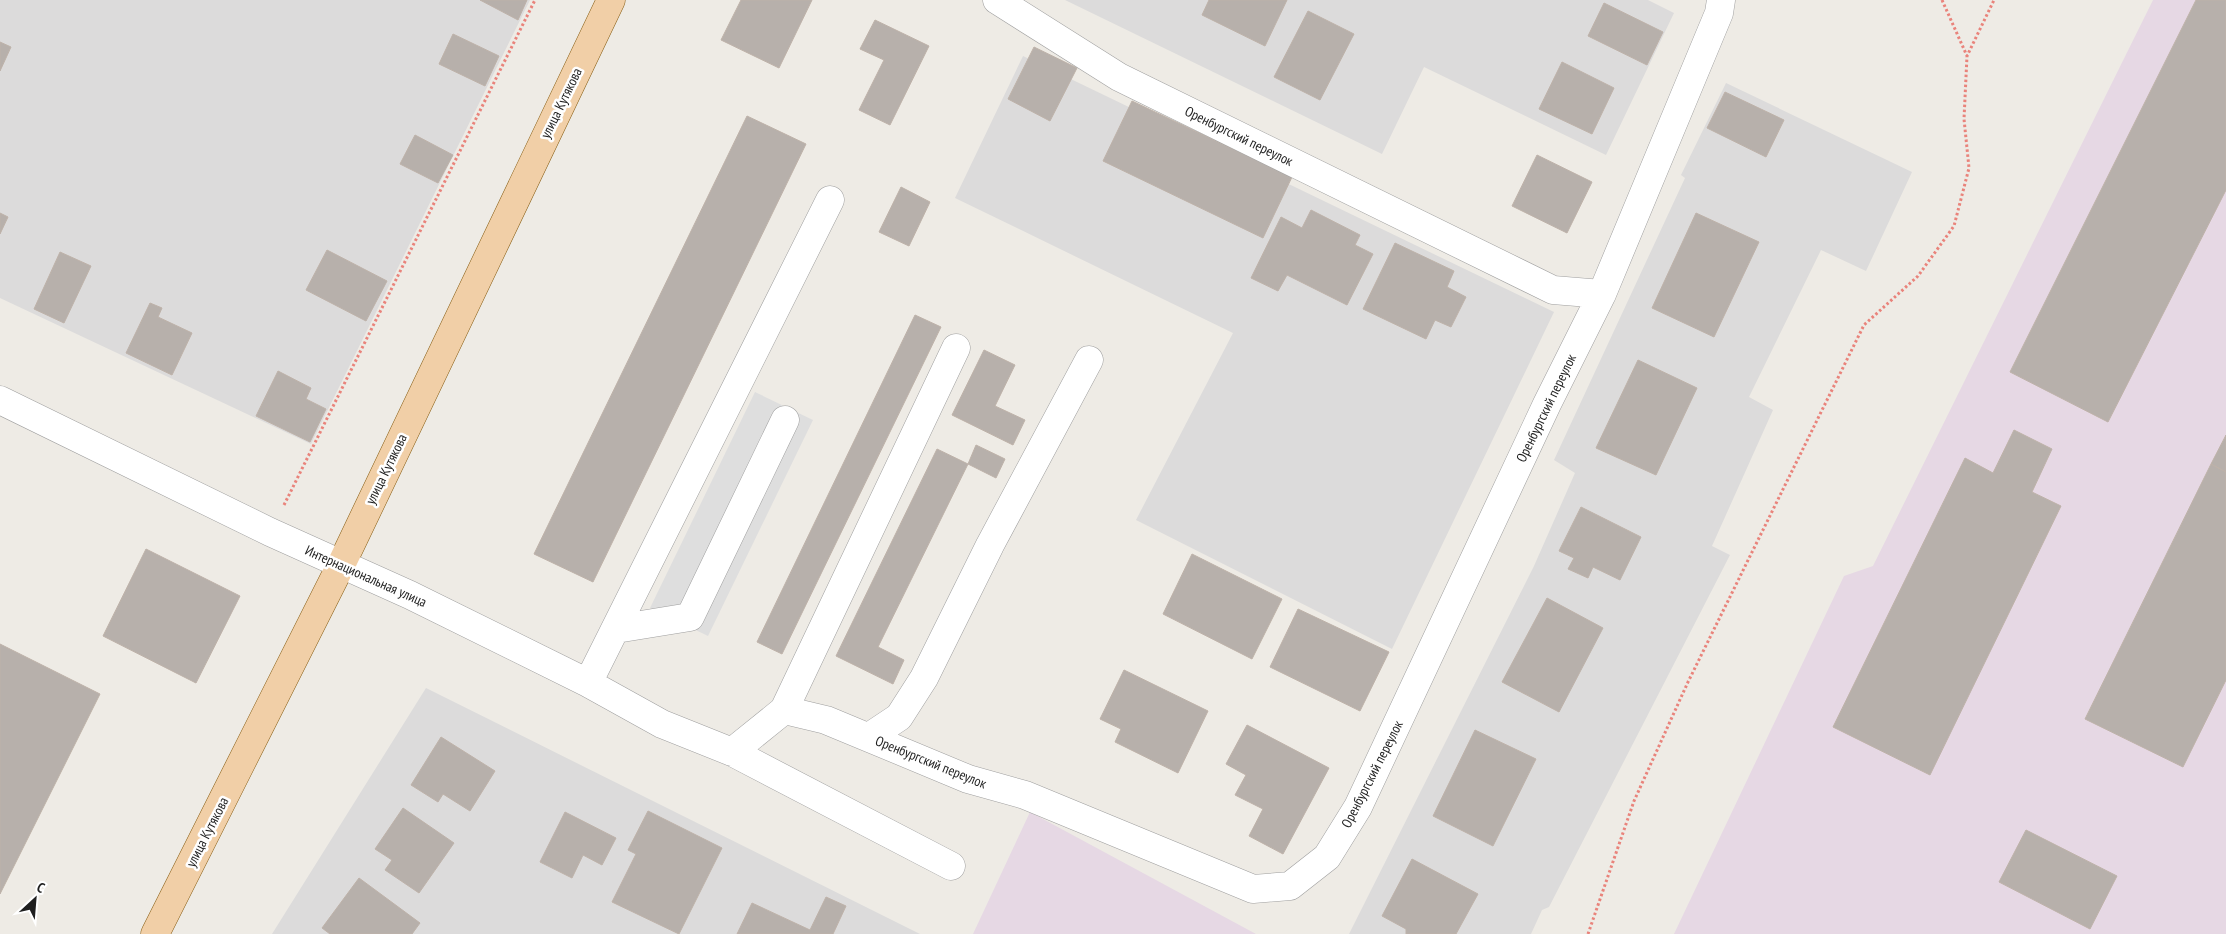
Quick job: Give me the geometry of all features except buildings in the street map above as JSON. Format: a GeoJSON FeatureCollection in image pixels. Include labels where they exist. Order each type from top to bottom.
{"type":"FeatureCollection","features":[{"type":"Feature","properties":{"kind":"main road","name":"улица Кутякова"},"geometry":{"type":"LineString","coordinates":[[155,934],[341,565],[611,0]]}},
{"type":"Feature","properties":{"kind":"street","name":"Оренбургский переулок"},"geometry":{"type":"LineString","coordinates":[[997,0],[1119,77],[1526,277],[1553,290],[1602,294]]}},
{"type":"Feature","properties":{"kind":"street","name":"Оренбургский переулок"},"geometry":{"type":"LineString","coordinates":[[784,710],[826,720],[968,779],[1025,795],[1253,889],[1290,886],[1327,857],[1358,806],[1547,404],[1602,294],[1719,14],[1721,0]]}},
{"type":"Feature","properties":{"kind":"street"},"geometry":{"type":"LineString","coordinates":[[588,683],[830,200]]}},
{"type":"Feature","properties":{"kind":"street"},"geometry":{"type":"LineString","coordinates":[[732,752],[784,710],[956,348]]}},
{"type":"Feature","properties":{"kind":"street"},"geometry":{"type":"LineString","coordinates":[[870,737],[899,717],[924,678],[990,545],[1089,360]]}},
{"type":"Feature","properties":{"kind":"street","name":"Интернациональная улица"},"geometry":{"type":"LineString","coordinates":[[0,400],[270,532],[410,595],[588,683],[662,724],[732,752],[951,866]]}},
{"type":"Feature","properties":{"kind":"street"},"geometry":{"type":"LineString","coordinates":[[616,629],[690,617],[785,420]]}},
{"type":"Feature","properties":{"kind":"path"},"geometry":{"type":"LineString","coordinates":[[270,532],[535,0]]}},
{"type":"Feature","properties":{"kind":"path"},"geometry":{"type":"LineString","coordinates":[[1942,0],[1967,56]]}},
{"type":"Feature","properties":{"kind":"path"},"geometry":{"type":"LineString","coordinates":[[1588,934],[1634,802],[1684,691],[1864,325],[1918,276],[1954,226],[1969,168],[1964,119],[1967,56],[1994,0]]}},
{"type":"Feature","properties":{"kind":"shaded area"},"geometry":{"type":"Polygon","coordinates":[[[0,0],[530,0],[311,444],[0,298],[0,0]]]}},
{"type":"Feature","properties":{"kind":"shaded area"},"geometry":{"type":"Polygon","coordinates":[[[1065,0],[1648,0],[1674,13],[1606,155],[1424,67],[1382,154],[1065,0]]]}},
{"type":"Feature","properties":{"kind":"shaded area"},"geometry":{"type":"Polygon","coordinates":[[[2153,0],[2226,0],[2226,934],[1674,934],[1844,576],[1873,566],[2153,0]]]}},
{"type":"Feature","properties":{"kind":"shaded area"},"geometry":{"type":"Polygon","coordinates":[[[1023,56],[1554,312],[1392,649],[1136,520],[1233,333],[955,198],[1023,56]]]}},
{"type":"Feature","properties":{"kind":"shaded area"},"geometry":{"type":"Polygon","coordinates":[[[1726,83],[1912,172],[1866,271],[1821,250],[1749,397],[1773,410],[1712,546],[1730,555],[1549,907],[1542,910],[1531,934],[1349,934],[1534,566],[1575,473],[1554,460],[1685,178],[1681,175],[1726,83]]]}},
{"type":"Feature","properties":{"kind":"shaded area"},"geometry":{"type":"Polygon","coordinates":[[[755,392],[813,420],[708,636],[650,608],[755,392]]]}},
{"type":"Feature","properties":{"kind":"shaded area"},"geometry":{"type":"Polygon","coordinates":[[[426,688],[920,934],[272,934],[426,688]]]}},
{"type":"Feature","properties":{"kind":"shaded area"},"geometry":{"type":"Polygon","coordinates":[[[1030,812],[1256,934],[973,934],[1030,812]]]}}]}
